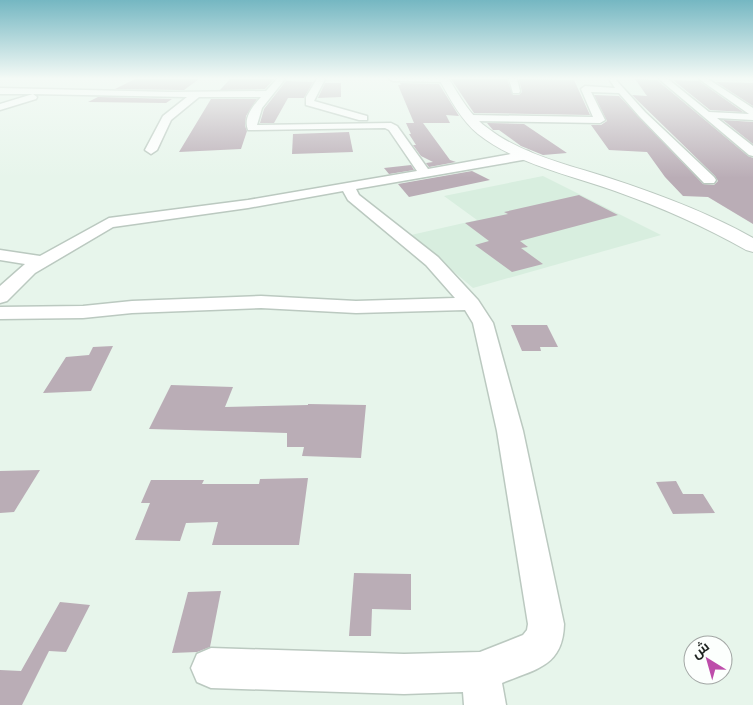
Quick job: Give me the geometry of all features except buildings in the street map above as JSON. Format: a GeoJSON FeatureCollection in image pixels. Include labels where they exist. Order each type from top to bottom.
{"type":"FeatureCollection","features":[{"type":"Feature","properties":{"kind":"street"},"geometry":{"type":"LineString","coordinates":[[151,150],[167,118],[176,112]]}},
{"type":"Feature","properties":{"kind":"street"},"geometry":{"type":"LineString","coordinates":[[256,112],[251,124],[252,128],[383,124]]}},
{"type":"Feature","properties":{"kind":"street"},"geometry":{"type":"LineString","coordinates":[[340,112],[393,128],[425,173]]}},
{"type":"Feature","properties":{"kind":"street"},"geometry":{"type":"LineString","coordinates":[[466,112],[486,134],[528,155],[671,205],[753,246]]}},
{"type":"Feature","properties":{"kind":"street"},"geometry":{"type":"LineString","coordinates":[[470,118],[601,119],[597,112]]}},
{"type":"Feature","properties":{"kind":"street"},"geometry":{"type":"LineString","coordinates":[[642,112],[708,180]]}},
{"type":"Feature","properties":{"kind":"street"},"geometry":{"type":"LineString","coordinates":[[702,112],[753,152]]}},
{"type":"Feature","properties":{"kind":"street"},"geometry":{"type":"LineString","coordinates":[[706,115],[753,117]]}},
{"type":"Feature","properties":{"kind":"street"},"geometry":{"type":"LineString","coordinates":[[0,297],[29,269],[109,223],[248,204],[528,155]]}},
{"type":"Feature","properties":{"kind":"street"},"geometry":{"type":"LineString","coordinates":[[212,668],[404,674],[483,688],[536,649],[544,638],[546,624],[508,421],[483,323],[471,304],[432,261],[353,197],[348,186]]}},
{"type":"Feature","properties":{"kind":"street"},"geometry":{"type":"LineString","coordinates":[[0,255],[41,261]]}},
{"type":"Feature","properties":{"kind":"street"},"geometry":{"type":"LineString","coordinates":[[0,313],[83,312],[261,302],[356,307],[471,304]]}},
{"type":"Feature","properties":{"kind":"shaded area"},"geometry":{"type":"Polygon","coordinates":[[[543,176],[661,235],[473,288],[411,235],[477,220],[444,196],[543,176]]]}}]}
